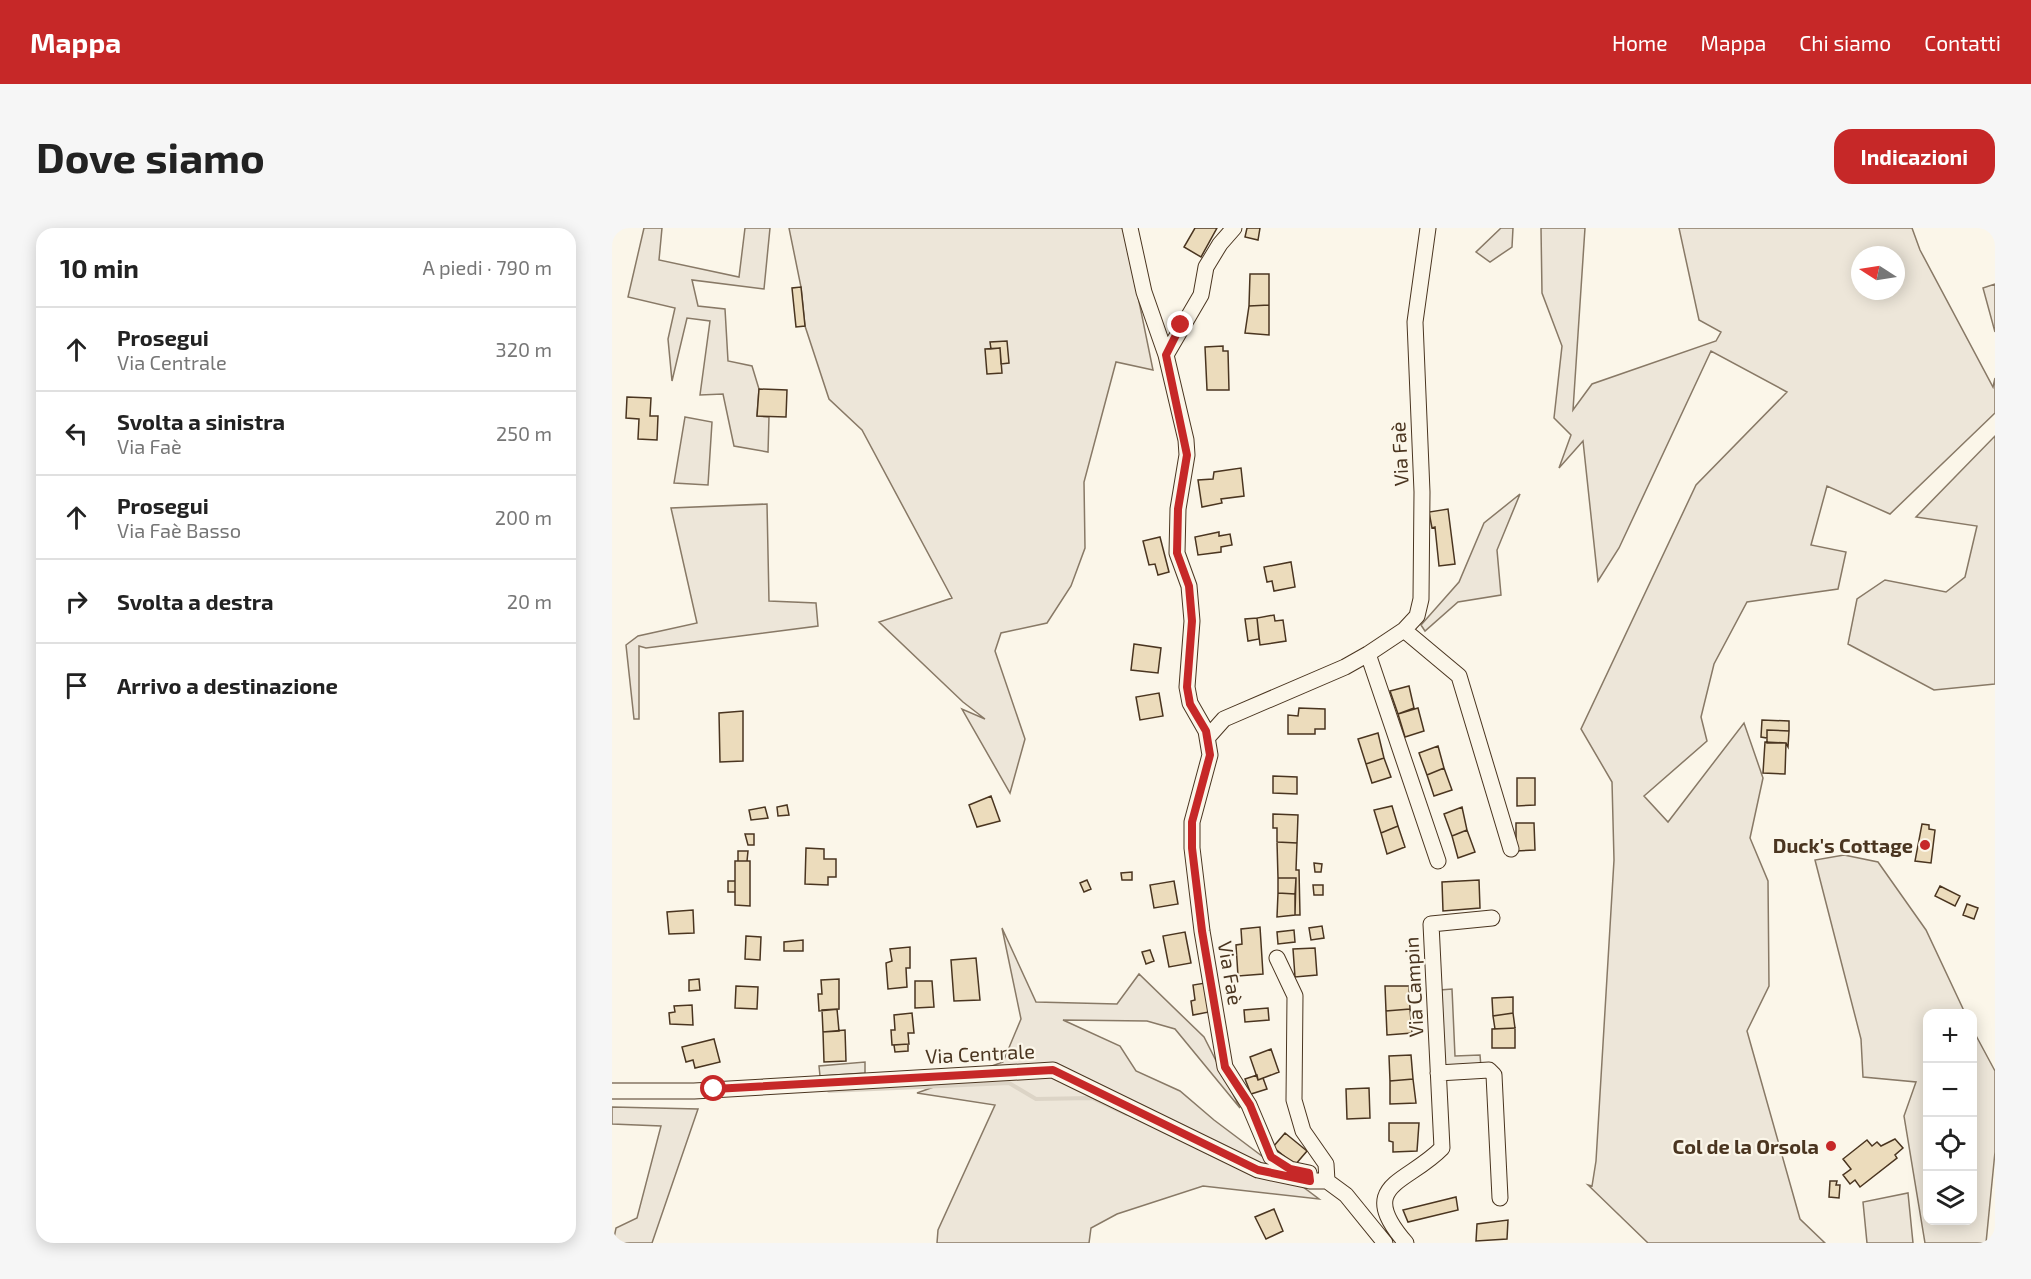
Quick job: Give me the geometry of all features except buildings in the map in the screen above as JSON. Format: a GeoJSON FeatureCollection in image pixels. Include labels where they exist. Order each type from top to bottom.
{"type":"FeatureCollection","features":[{"type":"Feature","properties":{"kind":"street"},"geometry":{"type":"LineString","coordinates":[[1130,228],[1144,292],[1166,355],[1187,455],[1178,509],[1177,553],[1189,586],[1192,621],[1187,687],[1190,704],[1207,734]]}},
{"type":"Feature","properties":{"kind":"street"},"geometry":{"type":"LineString","coordinates":[[1166,355],[1201,295],[1206,267],[1220,244],[1234,228]]}},
{"type":"Feature","properties":{"kind":"street","name":"Via Faè"},"geometry":{"type":"LineString","coordinates":[[1310,1181],[1309,1173],[1290,1169],[1271,1157],[1250,1105],[1225,1067],[1202,931],[1192,848],[1192,822],[1210,755],[1207,734],[1224,719],[1345,667],[1404,630],[1416,616],[1421,598],[1422,492],[1415,322],[1428,228]]}},
{"type":"Feature","properties":{"kind":"street"},"geometry":{"type":"LineString","coordinates":[[1404,630],[1459,676],[1511,849]]}},
{"type":"Feature","properties":{"kind":"street"},"geometry":{"type":"LineString","coordinates":[[1368,654],[1438,861]]}},
{"type":"Feature","properties":{"kind":"street","name":"Via Campin"},"geometry":{"type":"LineString","coordinates":[[1406,1243],[1389,1223],[1384,1201],[1393,1183],[1429,1162],[1442,1148],[1431,924],[1492,918]]}},
{"type":"Feature","properties":{"kind":"street"},"geometry":{"type":"LineString","coordinates":[[1278,958],[1295,996],[1294,1100],[1303,1131],[1326,1164],[1327,1181],[1346,1195],[1385,1243]]}},
{"type":"Feature","properties":{"kind":"street"},"geometry":{"type":"LineString","coordinates":[[1438,1073],[1473,1069],[1489,1070],[1494,1075],[1500,1198]]}},
{"type":"Feature","properties":{"kind":"street","name":"Via Centrale"},"geometry":{"type":"LineString","coordinates":[[612,1091],[694,1091],[1053,1070],[1258,1170],[1310,1181],[1327,1181]]}},
{"type":"Feature","properties":{"kind":"shaded area"},"geometry":{"type":"Polygon","coordinates":[[[644,228],[662,228],[659,260],[739,277],[745,228],[770,228],[764,289],[692,280],[698,306],[725,309],[728,361],[752,366],[759,389],[757,416],[769,417],[768,452],[734,446],[723,394],[700,395],[710,321],[687,318],[672,381],[668,339],[675,308],[628,297],[644,228]]]}},
{"type":"Feature","properties":{"kind":"shaded area"},"geometry":{"type":"Polygon","coordinates":[[[789,228],[1124,228],[1153,370],[1116,362],[1084,482],[1085,548],[1071,586],[1047,623],[1001,633],[995,651],[1025,739],[1010,793],[962,709],[985,719],[963,702],[879,622],[952,598],[862,430],[829,399],[805,326],[801,287],[789,228]]]}},
{"type":"Feature","properties":{"kind":"shaded area"},"geometry":{"type":"Polygon","coordinates":[[[1501,228],[1513,228],[1512,247],[1490,262],[1476,252],[1501,228]]]}},
{"type":"Feature","properties":{"kind":"shaded area"},"geometry":{"type":"Polygon","coordinates":[[[1541,228],[1585,228],[1573,410],[1592,384],[1716,341],[1721,332],[1699,320],[1679,228],[1912,228],[1920,250],[1993,387],[1995,378],[1995,413],[1890,514],[1827,486],[1811,545],[1846,552],[1838,589],[1747,602],[1714,664],[1701,717],[1707,741],[1644,796],[1668,822],[1744,723],[1763,778],[1750,838],[1768,881],[1769,986],[1747,1031],[1800,1219],[1825,1243],[1648,1243],[1588,1185],[1592,1186],[1596,1161],[1614,860],[1612,782],[1581,729],[1696,485],[1787,392],[1711,351],[1619,548],[1598,581],[1583,441],[1559,468],[1571,435],[1554,418],[1562,346],[1542,293],[1541,228]]]}},
{"type":"Feature","properties":{"kind":"shaded area"},"geometry":{"type":"Polygon","coordinates":[[[1995,284],[1995,332],[1983,288],[1995,284]]]}},
{"type":"Feature","properties":{"kind":"shaded area"},"geometry":{"type":"Polygon","coordinates":[[[685,417],[712,422],[708,485],[674,483],[685,417]]]}},
{"type":"Feature","properties":{"kind":"shaded area"},"geometry":{"type":"Polygon","coordinates":[[[1995,436],[1995,684],[1934,690],[1848,644],[1857,599],[1885,580],[1946,592],[1965,577],[1977,526],[1916,517],[1995,436]]]}},
{"type":"Feature","properties":{"kind":"shaded area"},"geometry":{"type":"Polygon","coordinates":[[[1520,494],[1497,550],[1501,595],[1458,602],[1425,631],[1421,625],[1459,582],[1484,523],[1520,494]]]}},
{"type":"Feature","properties":{"kind":"shaded area"},"geometry":{"type":"Polygon","coordinates":[[[767,504],[769,601],[816,603],[818,626],[646,648],[639,646],[639,719],[634,719],[626,645],[638,636],[697,623],[671,508],[767,504]]]}},
{"type":"Feature","properties":{"kind":"shaded area"},"geometry":{"type":"Polygon","coordinates":[[[1844,855],[1878,862],[1926,930],[1963,1009],[1923,1009],[1923,1225],[1977,1225],[1977,1037],[1995,1071],[1995,1152],[1986,1243],[1925,1243],[1904,1116],[1916,1082],[1863,1077],[1861,1039],[1815,860],[1844,855]]]}},
{"type":"Feature","properties":{"kind":"shaded area"},"geometry":{"type":"Polygon","coordinates":[[[1002,928],[1036,1002],[1117,1004],[1139,974],[1204,1037],[1240,1108],[1175,1029],[1147,1021],[1063,1020],[1120,1046],[1136,1071],[1180,1091],[1214,1120],[1319,1199],[1203,1186],[1117,1214],[1091,1228],[1089,1243],[937,1243],[938,1230],[995,1105],[917,1093],[1003,1062],[1021,1019],[1002,928]]]}},
{"type":"Feature","properties":{"kind":"shaded area"},"geometry":{"type":"Polygon","coordinates":[[[1452,989],[1455,1056],[1480,1055],[1481,1067],[1443,1070],[1440,990],[1452,989]]]}},
{"type":"Feature","properties":{"kind":"shaded area"},"geometry":{"type":"Polygon","coordinates":[[[865,1062],[865,1073],[820,1076],[819,1066],[865,1062]]]}},
{"type":"Feature","properties":{"kind":"shaded area"},"geometry":{"type":"Polygon","coordinates":[[[612,1107],[698,1109],[652,1243],[613,1243],[616,1228],[637,1218],[661,1126],[612,1124],[612,1107]]]}},
{"type":"Feature","properties":{"kind":"shaded area"},"geometry":{"type":"Polygon","coordinates":[[[1908,1193],[1913,1243],[1867,1243],[1863,1202],[1908,1193]]]}},
{"type":"Feature","properties":{"kind":"waterway"},"geometry":{"type":"LineString","coordinates":[[829,1091],[1009,1083],[1036,1099],[1092,1098],[1126,1114]]}},
{"type":"Feature","properties":{"kind":"place","name":"Duck's Cottage"},"geometry":{"type":"Point","coordinates":[1925,845]}},
{"type":"Feature","properties":{"kind":"place","name":"Col de la Orsola"},"geometry":{"type":"Point","coordinates":[1831,1146]}},
{"type":"Feature","properties":{"kind":"route"},"geometry":{"type":"LineString","coordinates":[[714,1089],[1053,1070],[1258,1170],[1310,1181],[1309,1173],[1281,1166],[1271,1157],[1250,1105],[1225,1067],[1202,931],[1192,848],[1192,822],[1210,755],[1210,745],[1206,731],[1190,704],[1187,687],[1192,621],[1189,586],[1177,553],[1178,509],[1187,455],[1186,440],[1166,355],[1181,325]]}}]}
